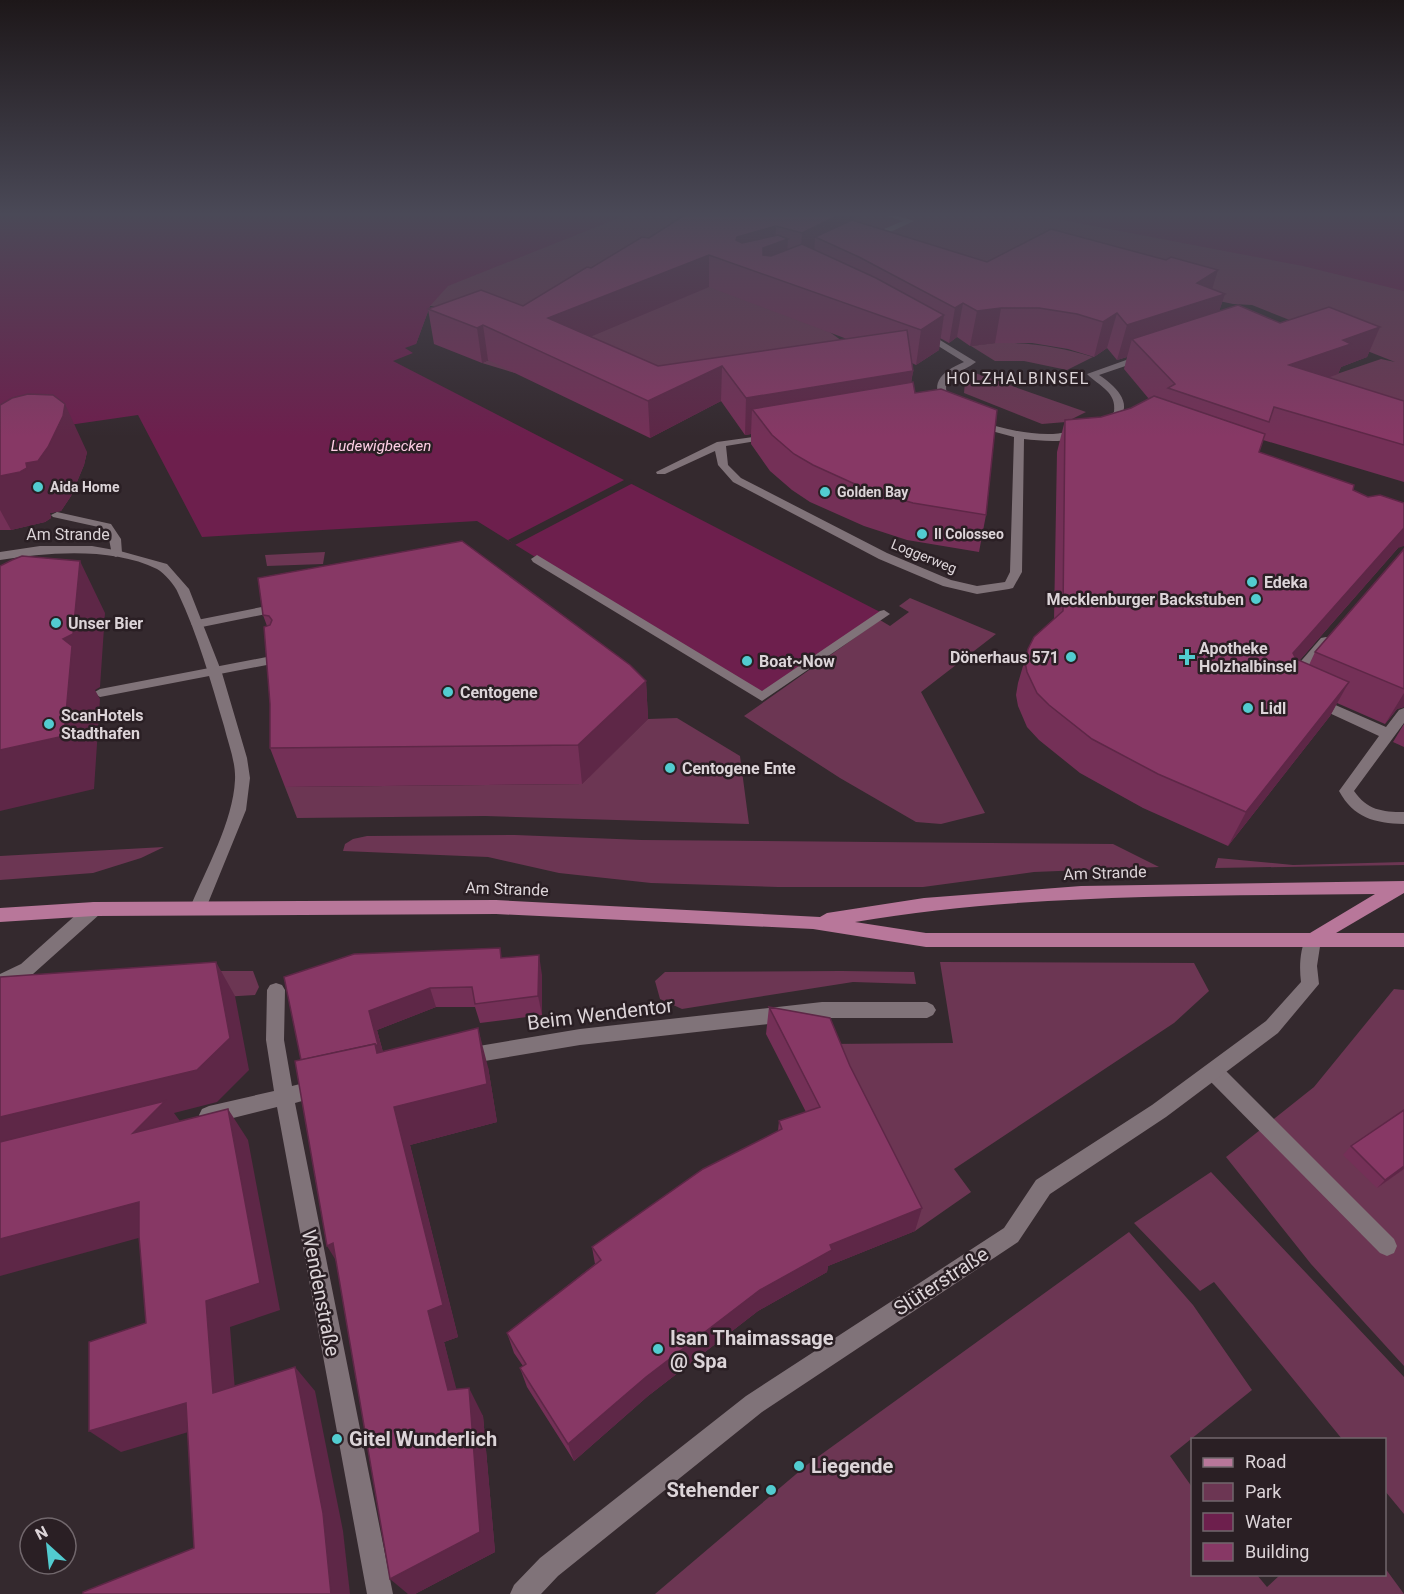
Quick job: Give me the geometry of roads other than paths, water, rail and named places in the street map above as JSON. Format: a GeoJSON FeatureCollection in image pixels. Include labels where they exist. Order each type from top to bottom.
{"type":"FeatureCollection","features":[{"type":"Feature","properties":{"kind":"main road","name":"Am Strande"},"geometry":{"type":"LineString","coordinates":[[813,922],[924,904],[1081,892],[1402,887]]}},
{"type":"Feature","properties":{"kind":"main road","name":"Am Strande"},"geometry":{"type":"LineString","coordinates":[[1313,940],[1349,916],[1402,887]]}},
{"type":"Feature","properties":{"kind":"main road","name":"Am Strande"},"geometry":{"type":"LineString","coordinates":[[0,915],[94,909],[496,907],[813,922],[926,940],[1404,940]]}},
{"type":"Feature","properties":{"kind":"street"},"geometry":{"type":"LineString","coordinates":[[908,324],[971,362],[956,368],[941,384],[939,390],[941,398],[952,410],[988,428],[1018,435],[1064,436],[1094,431],[1110,422],[1119,412],[1120,402],[1115,391],[1092,374],[1156,353]]}},
{"type":"Feature","properties":{"kind":"street"},"geometry":{"type":"LineString","coordinates":[[1119,412],[1132,417]]}},
{"type":"Feature","properties":{"kind":"street"},"geometry":{"type":"LineString","coordinates":[[662,472],[721,444],[777,435]]}},
{"type":"Feature","properties":{"kind":"street","name":"Loggerweg"},"geometry":{"type":"LineString","coordinates":[[721,444],[719,459],[723,469],[737,480],[883,556],[947,583],[977,590],[1009,585],[1016,572],[1018,435]]}},
{"type":"Feature","properties":{"kind":"street"},"geometry":{"type":"LineString","coordinates":[[57,515],[107,526],[115,539],[116,553]]}},
{"type":"Feature","properties":{"kind":"street","name":"Am Strande"},"geometry":{"type":"LineString","coordinates":[[0,556],[40,550],[92,550],[116,553],[163,567],[183,589],[215,673],[240,758],[243,777],[238,810],[198,908]]}},
{"type":"Feature","properties":{"kind":"street"},"geometry":{"type":"LineString","coordinates":[[537,559],[762,697],[884,614]]}},
{"type":"Feature","properties":{"kind":"street"},"geometry":{"type":"LineString","coordinates":[[197,624],[290,606]]}},
{"type":"Feature","properties":{"kind":"street"},"geometry":{"type":"LineString","coordinates":[[1337,628],[1285,688],[1388,734]]}},
{"type":"Feature","properties":{"kind":"street"},"geometry":{"type":"LineString","coordinates":[[100,693],[215,673],[277,659]]}},
{"type":"Feature","properties":{"kind":"street"},"geometry":{"type":"LineString","coordinates":[[1404,713],[1346,791],[1355,806],[1376,818],[1404,818]]}},
{"type":"Feature","properties":{"kind":"street"},"geometry":{"type":"LineString","coordinates":[[0,982],[27,969],[94,909]]}},
{"type":"Feature","properties":{"kind":"street","name":"Slüterstraße"},"geometry":{"type":"LineString","coordinates":[[523,1594],[549,1567],[754,1404],[1011,1235],[1043,1187],[1214,1072],[1272,1027],[1310,984],[1308,966],[1313,940]]}},
{"type":"Feature","properties":{"kind":"street","name":"Wendenstraße"},"geometry":{"type":"LineString","coordinates":[[276,990],[275,1040],[284,1096],[380,1594]]}},
{"type":"Feature","properties":{"kind":"street","name":"Beim Wendentor"},"geometry":{"type":"LineString","coordinates":[[454,1059],[580,1037],[822,1010],[927,1010]]}},
{"type":"Feature","properties":{"kind":"street"},"geometry":{"type":"LineString","coordinates":[[1214,1072],[1387,1246]]}},
{"type":"Feature","properties":{"kind":"street"},"geometry":{"type":"LineString","coordinates":[[195,1119],[342,1083]]}},
{"type":"Feature","properties":{"kind":"water","name":"Ludewigbecken"},"geometry":{"type":"Polygon","coordinates":[[[0,288],[446,288],[430,306],[416,344],[405,348],[413,353],[393,361],[884,614],[762,697],[477,521],[202,537],[138,415],[0,435],[0,288]]]}},
{"type":"Feature","properties":{"kind":"place","name":"Aida Home"},"geometry":{"type":"Point","coordinates":[38,487]}},
{"type":"Feature","properties":{"kind":"place","name":"Golden Bay"},"geometry":{"type":"Point","coordinates":[825,492]}},
{"type":"Feature","properties":{"kind":"place","name":"Il Colosseo"},"geometry":{"type":"Point","coordinates":[922,534]}},
{"type":"Feature","properties":{"kind":"place","name":"Edeka"},"geometry":{"type":"Point","coordinates":[1252,582]}},
{"type":"Feature","properties":{"kind":"place","name":"Mecklenburger Backstuben"},"geometry":{"type":"Point","coordinates":[1256,599]}},
{"type":"Feature","properties":{"kind":"place","name":"Unser Bier"},"geometry":{"type":"Point","coordinates":[56,623]}},
{"type":"Feature","properties":{"kind":"place","name":"Dönerhaus 571"},"geometry":{"type":"Point","coordinates":[1071,657]}},
{"type":"Feature","properties":{"kind":"place","name":"Apotheke Holzhalbinsel"},"geometry":{"type":"Point","coordinates":[1187,657]}},
{"type":"Feature","properties":{"kind":"place","name":"Boat~Now"},"geometry":{"type":"Point","coordinates":[747,661]}},
{"type":"Feature","properties":{"kind":"place","name":"Centogene"},"geometry":{"type":"Point","coordinates":[448,692]}},
{"type":"Feature","properties":{"kind":"place","name":"Lidl"},"geometry":{"type":"Point","coordinates":[1248,708]}},
{"type":"Feature","properties":{"kind":"place","name":"ScanHotels Stadthafen"},"geometry":{"type":"Point","coordinates":[49,724]}},
{"type":"Feature","properties":{"kind":"place","name":"Centogene Ente"},"geometry":{"type":"Point","coordinates":[670,768]}},
{"type":"Feature","properties":{"kind":"place","name":"Isan Thaimassage @ Spa"},"geometry":{"type":"Point","coordinates":[658,1349]}},
{"type":"Feature","properties":{"kind":"place","name":"Gitel Wunderlich"},"geometry":{"type":"Point","coordinates":[337,1439]}},
{"type":"Feature","properties":{"kind":"place","name":"Liegende"},"geometry":{"type":"Point","coordinates":[799,1466]}},
{"type":"Feature","properties":{"kind":"place","name":"Stehender"},"geometry":{"type":"Point","coordinates":[771,1490]}},
{"type":"Feature","properties":{"kind":"district","name":"HOLZHALBINSEL"},"geometry":{"type":"Point","coordinates":[1018,378]}}]}
